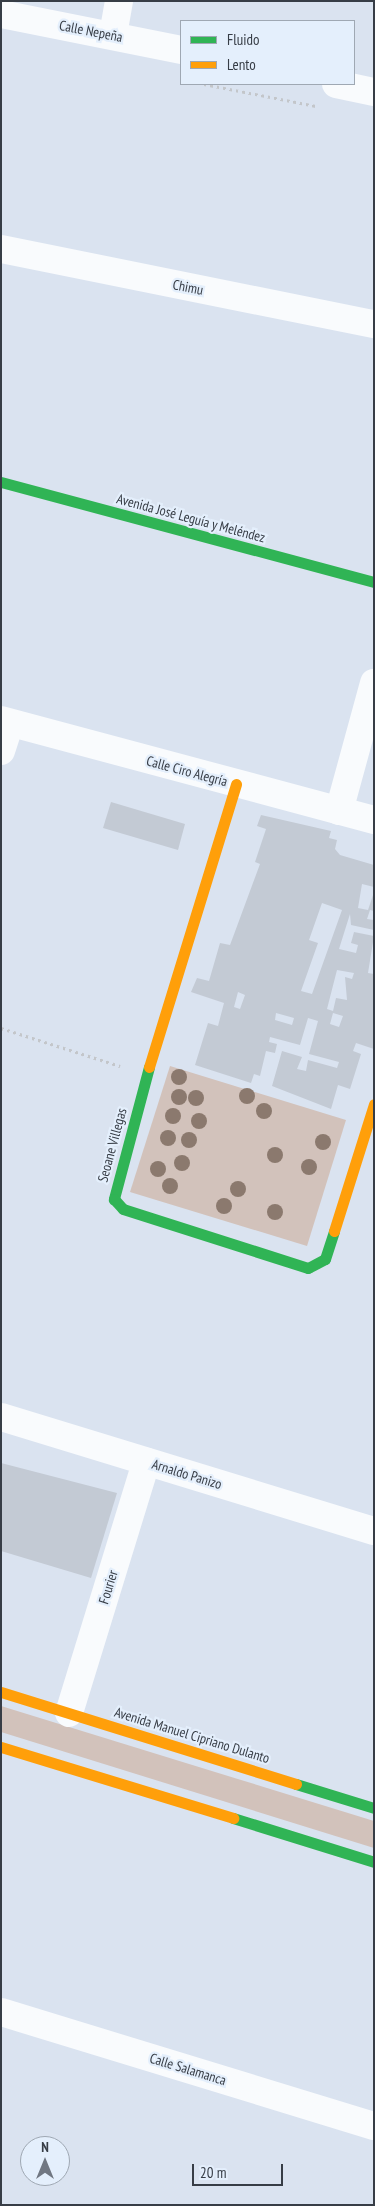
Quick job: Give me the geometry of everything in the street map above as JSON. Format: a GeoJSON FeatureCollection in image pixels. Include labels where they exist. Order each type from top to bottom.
{"type":"FeatureCollection","features":[{"type":"Feature","properties":{"kind":"street"},"geometry":{"type":"LineString","coordinates":[[113,35],[119,1]]}},
{"type":"Feature","properties":{"kind":"street","name":"Calle Nepeña"},"geometry":{"type":"LineString","coordinates":[[1,14],[180,50]]}},
{"type":"Feature","properties":{"kind":"street"},"geometry":{"type":"LineString","coordinates":[[332,96],[374,92]]}},
{"type":"Feature","properties":{"kind":"street","name":"Chimu"},"geometry":{"type":"LineString","coordinates":[[1,249],[374,324]]}},
{"type":"Feature","properties":{"kind":"street","name":"Avenida José Leguía y Meléndez"},"geometry":{"type":"LineString","coordinates":[[1,482],[374,582]]}},
{"type":"Feature","properties":{"kind":"street"},"geometry":{"type":"LineString","coordinates":[[339,811],[374,683]]}},
{"type":"Feature","properties":{"kind":"street"},"geometry":{"type":"LineString","coordinates":[[1,751],[5,722]]}},
{"type":"Feature","properties":{"kind":"street","name":"Calle Ciro Alegría"},"geometry":{"type":"LineString","coordinates":[[5,722],[374,820]]}},
{"type":"Feature","properties":{"kind":"street","name":"Seoane Villegas"},"geometry":{"type":"LineString","coordinates":[[236,784],[147,1074],[114,1199],[123,1209],[308,1268],[325,1259],[369,1140],[374,1104]]}},
{"type":"Feature","properties":{"kind":"street","name":"Arnaldo Panizo"},"geometry":{"type":"LineString","coordinates":[[1,1417],[374,1531]]}},
{"type":"Feature","properties":{"kind":"street","name":"Fourier"},"geometry":{"type":"LineString","coordinates":[[69,1713],[146,1462]]}},
{"type":"Feature","properties":{"kind":"street","name":"Avenida Manuel Cipriano Dulanto"},"geometry":{"type":"LineString","coordinates":[[1,1692],[374,1808]]}},
{"type":"Feature","properties":{"kind":"street"},"geometry":{"type":"LineString","coordinates":[[1,1747],[374,1862]]}},
{"type":"Feature","properties":{"kind":"street","name":"Calle Salamanca"},"geometry":{"type":"LineString","coordinates":[[1,2012],[374,2126]]}},
{"type":"Feature","properties":{"kind":"path"},"geometry":{"type":"LineString","coordinates":[[215,85],[332,96]]}},
{"type":"Feature","properties":{"kind":"path"},"geometry":{"type":"LineString","coordinates":[[1,1028],[147,1074]]}},
{"type":"Feature","properties":{"kind":"shaded area"},"geometry":{"type":"Polygon","coordinates":[[[170,1066],[346,1120],[307,1246],[130,1192],[170,1066]]]}},
{"type":"Feature","properties":{"kind":"shaded area"},"geometry":{"type":"Polygon","coordinates":[[[1,1706],[374,1821],[374,1848],[1,1732],[1,1706]]]}},
{"type":"Feature","properties":{"kind":"building"},"geometry":{"type":"Polygon","coordinates":[[[111,802],[185,824],[178,850],[103,828],[111,802]]]}},
{"type":"Feature","properties":{"kind":"building"},"geometry":{"type":"Polygon","coordinates":[[[261,815],[331,831],[329,838],[337,840],[335,849],[340,855],[374,865],[374,887],[362,884],[358,908],[368,910],[374,892],[374,911],[370,910],[367,919],[374,920],[374,930],[351,925],[350,914],[339,949],[356,953],[358,945],[351,943],[354,932],[374,936],[368,973],[374,974],[374,1049],[356,1043],[353,1051],[361,1054],[350,1089],[338,1085],[331,1109],[272,1086],[282,1051],[302,1057],[297,1069],[306,1071],[308,1060],[337,1068],[339,1062],[309,1054],[318,1021],[308,1018],[300,1045],[270,1037],[269,1042],[277,1044],[275,1053],[266,1051],[260,1076],[254,1074],[251,1083],[195,1065],[208,1023],[218,1026],[224,1003],[191,992],[197,978],[209,981],[220,943],[230,945],[260,864],[255,862],[266,829],[257,826],[261,815]],[[322,903],[309,940],[318,943],[301,991],[312,994],[342,910],[322,903]],[[337,970],[327,1009],[333,1011],[336,998],[347,1000],[345,977],[352,979],[354,973],[337,970]],[[238,992],[234,1007],[240,1009],[245,995],[238,992]],[[276,1013],[275,1020],[292,1025],[294,1018],[276,1013]],[[333,1013],[330,1024],[339,1027],[343,1016],[333,1013]]]}},
{"type":"Feature","properties":{"kind":"building"},"geometry":{"type":"Polygon","coordinates":[[[1,1463],[117,1493],[91,1578],[1,1551],[1,1463]]]}},
{"type":"Feature","properties":{"kind":"traffic: fast"},"geometry":{"type":"LineString","coordinates":[[1,482],[374,582]]}},
{"type":"Feature","properties":{"kind":"traffic: fast"},"geometry":{"type":"LineString","coordinates":[[149,1067],[114,1199],[123,1209],[308,1268],[325,1259],[334,1231]]}},
{"type":"Feature","properties":{"kind":"traffic: fast"},"geometry":{"type":"LineString","coordinates":[[296,1784],[374,1808]]}},
{"type":"Feature","properties":{"kind":"traffic: fast"},"geometry":{"type":"LineString","coordinates":[[233,1818],[374,1862]]}},
{"type":"Feature","properties":{"kind":"traffic: slow"},"geometry":{"type":"LineString","coordinates":[[149,1067],[236,784]]}},
{"type":"Feature","properties":{"kind":"traffic: slow"},"geometry":{"type":"LineString","coordinates":[[334,1231],[374,1104]]}},
{"type":"Feature","properties":{"kind":"traffic: slow"},"geometry":{"type":"LineString","coordinates":[[1,1692],[296,1784]]}},
{"type":"Feature","properties":{"kind":"traffic: slow"},"geometry":{"type":"LineString","coordinates":[[1,1747],[233,1818]]}}]}
